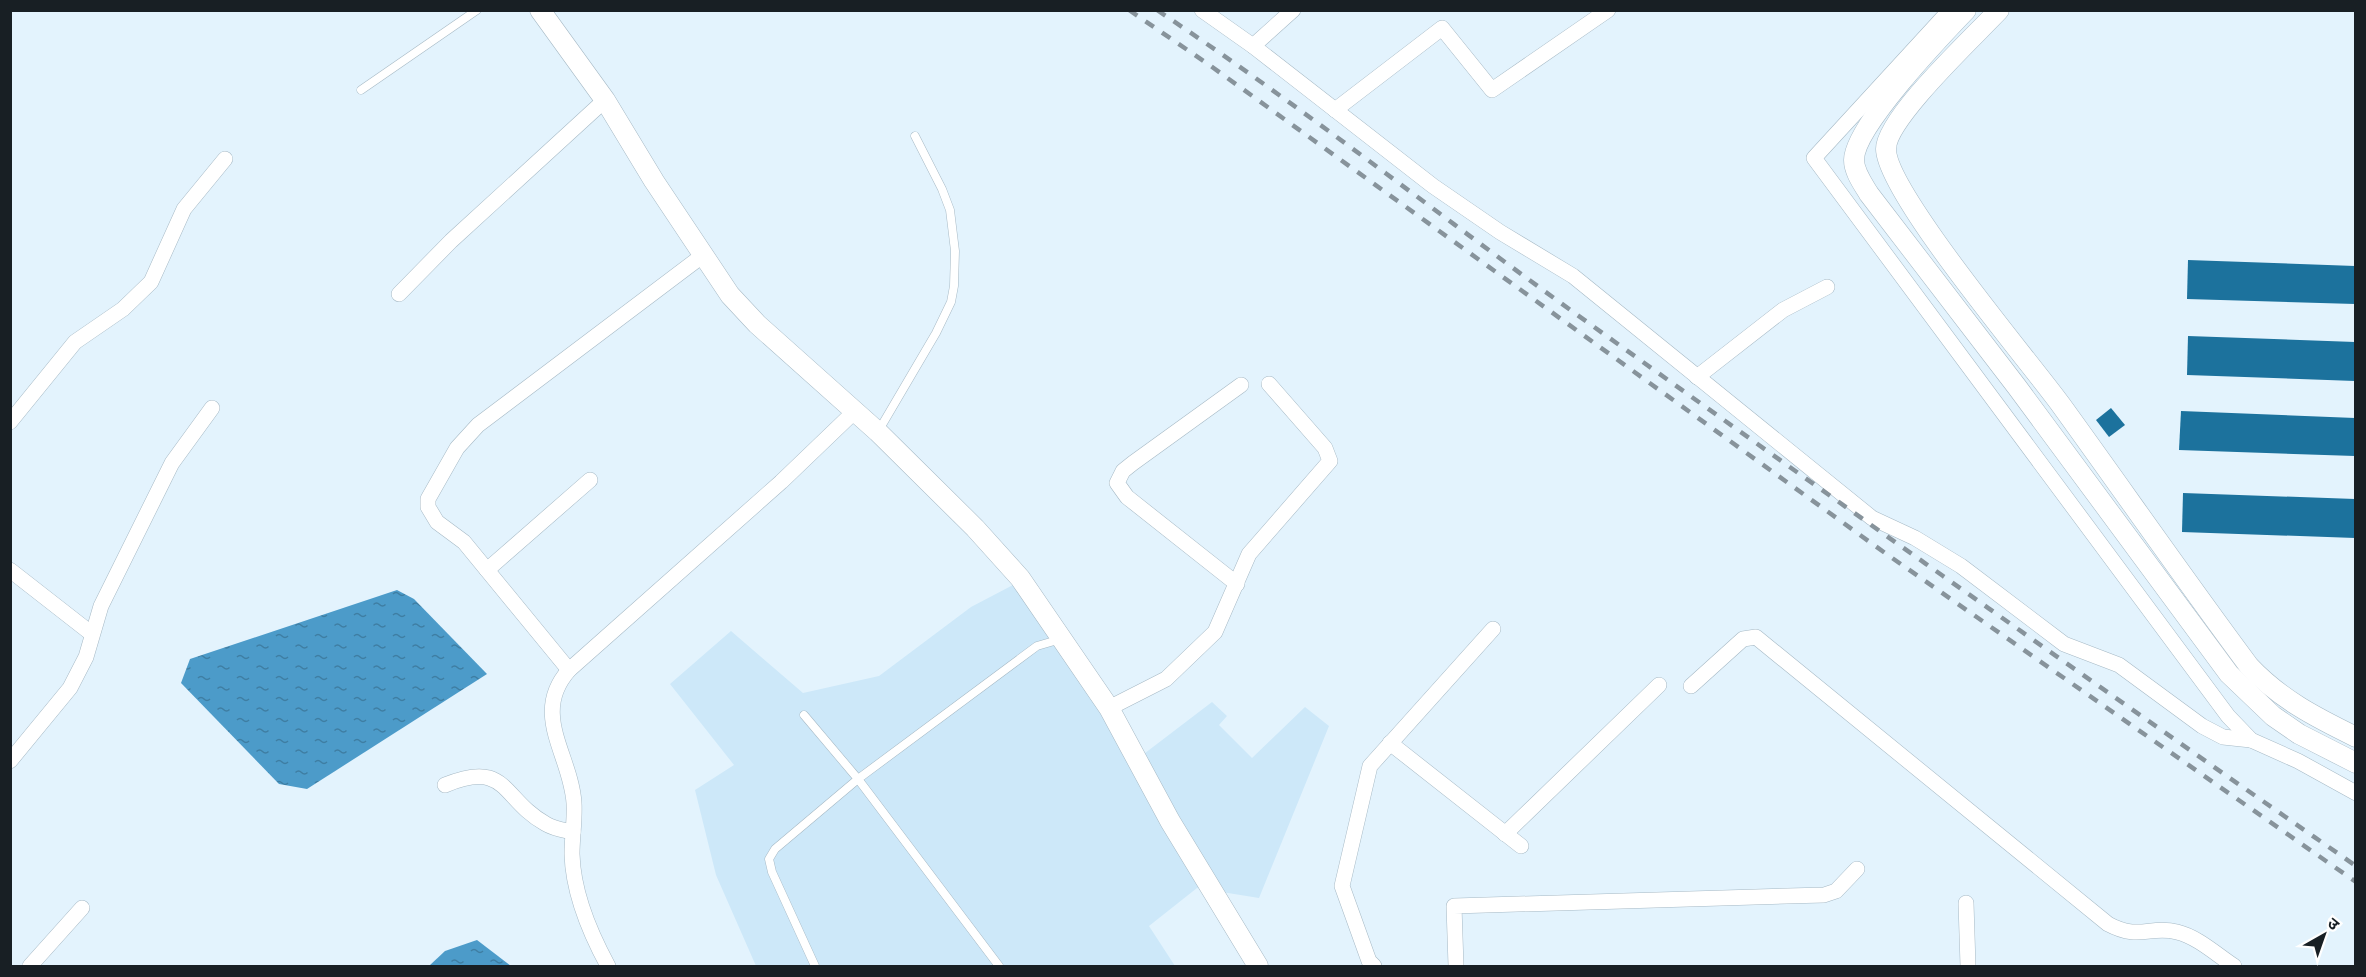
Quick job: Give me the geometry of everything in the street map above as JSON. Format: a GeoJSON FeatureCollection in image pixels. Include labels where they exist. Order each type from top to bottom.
{"type":"FeatureCollection","features":[{"type":"Feature","properties":{"kind":"street"},"geometry":{"type":"LineString","coordinates":[[540,10],[605,100],[702,256],[742,310],[878,432],[1000,555],[1109,708],[1170,821],[1258,966]]}},
{"type":"Feature","properties":{"kind":"street"},"geometry":{"type":"LineString","coordinates":[[1203,10],[1433,186],[1500,232],[1573,276],[1872,518],[1915,538],[1961,566],[2049,635],[2072,648],[2119,665],[2215,733],[2251,740],[2298,761],[2355,793]]}},
{"type":"Feature","properties":{"kind":"street"},"geometry":{"type":"LineString","coordinates":[[1253,46],[1293,10]]}},
{"type":"Feature","properties":{"kind":"street"},"geometry":{"type":"LineString","coordinates":[[1335,110],[1442,28],[1492,90],[1608,10]]}},
{"type":"Feature","properties":{"kind":"street"},"geometry":{"type":"LineString","coordinates":[[1950,10],[1814,158],[2228,716],[2251,740]]}},
{"type":"Feature","properties":{"kind":"street"},"geometry":{"type":"LineString","coordinates":[[1966,10],[1870,120],[1856,145],[1853,158],[1859,177],[1869,194],[2045,424],[2229,674],[2273,716],[2299,734],[2355,762]]}},
{"type":"Feature","properties":{"kind":"street"},"geometry":{"type":"LineString","coordinates":[[2000,10],[1924,89],[1891,133],[1886,149],[1894,175],[1955,266],[2060,404],[2248,666],[2268,687],[2296,707],[2355,737]]}},
{"type":"Feature","properties":{"kind":"street"},"geometry":{"type":"LineString","coordinates":[[399,294],[451,241],[605,100]]}},
{"type":"Feature","properties":{"kind":"street"},"geometry":{"type":"LineString","coordinates":[[10,422],[75,342],[123,309],[151,282],[184,209],[225,159]]}},
{"type":"Feature","properties":{"kind":"street"},"geometry":{"type":"LineString","coordinates":[[569,670],[459,537],[437,522],[428,507],[432,490],[457,448],[490,414],[702,256]]}},
{"type":"Feature","properties":{"kind":"street"},"geometry":{"type":"LineString","coordinates":[[1697,377],[1783,310],[1827,287]]}},
{"type":"Feature","properties":{"kind":"street"},"geometry":{"type":"LineString","coordinates":[[1109,708],[1166,679],[1198,651],[1215,632],[1249,554],[1329,461],[1330,456],[1325,448],[1269,384]]}},
{"type":"Feature","properties":{"kind":"street"},"geometry":{"type":"LineString","coordinates":[[1237,584],[1127,497],[1117,483],[1123,471],[1133,463],[1240,385]]}},
{"type":"Feature","properties":{"kind":"street"},"geometry":{"type":"LineString","coordinates":[[10,761],[70,688],[86,657],[101,606],[172,463],[212,408]]}},
{"type":"Feature","properties":{"kind":"street"},"geometry":{"type":"LineString","coordinates":[[608,966],[588,924],[576,885],[574,802],[551,713],[554,690],[569,670],[781,482],[854,412]]}},
{"type":"Feature","properties":{"kind":"street"},"geometry":{"type":"LineString","coordinates":[[487,570],[590,480]]}},
{"type":"Feature","properties":{"kind":"street"},"geometry":{"type":"LineString","coordinates":[[12,575],[92,634]]}},
{"type":"Feature","properties":{"kind":"street"},"geometry":{"type":"LineString","coordinates":[[1374,966],[1369,961],[1342,886],[1370,766],[1492,629]]}},
{"type":"Feature","properties":{"kind":"street"},"geometry":{"type":"LineString","coordinates":[[1691,687],[1743,639],[1756,637],[2108,924],[2135,934],[2177,932],[2195,940],[2234,966]]}},
{"type":"Feature","properties":{"kind":"street"},"geometry":{"type":"LineString","coordinates":[[1505,834],[1659,685]]}},
{"type":"Feature","properties":{"kind":"street"},"geometry":{"type":"LineString","coordinates":[[1390,743],[1521,846]]}},
{"type":"Feature","properties":{"kind":"street"},"geometry":{"type":"LineString","coordinates":[[445,785],[468,776],[487,775],[546,824],[573,832]]}},
{"type":"Feature","properties":{"kind":"street"},"geometry":{"type":"LineString","coordinates":[[1456,966],[1454,906],[1824,895],[1836,891],[1857,869]]}},
{"type":"Feature","properties":{"kind":"street"},"geometry":{"type":"LineString","coordinates":[[1966,903],[1968,966]]}},
{"type":"Feature","properties":{"kind":"street"},"geometry":{"type":"LineString","coordinates":[[30,966],[82,908]]}},
{"type":"Feature","properties":{"kind":"lane"},"geometry":{"type":"LineString","coordinates":[[361,90],[477,10]]}},
{"type":"Feature","properties":{"kind":"lane"},"geometry":{"type":"LineString","coordinates":[[878,432],[936,333],[951,302],[954,286],[954,251],[950,210],[915,136]]}},
{"type":"Feature","properties":{"kind":"lane"},"geometry":{"type":"LineString","coordinates":[[815,966],[772,872],[769,859],[775,849],[858,778],[1037,646],[1062,639]]}},
{"type":"Feature","properties":{"kind":"lane"},"geometry":{"type":"LineString","coordinates":[[804,714],[858,778],[999,966]]}},
{"type":"Feature","properties":{"kind":"shaded area"},"geometry":{"type":"Polygon","coordinates":[[[1013,585],[1097,697],[1132,763],[1212,702],[1227,716],[1219,725],[1252,758],[1305,707],[1329,726],[1259,898],[1197,888],[1149,926],[1175,966],[756,966],[716,875],[695,790],[734,765],[670,684],[731,631],[803,693],[879,676],[971,607],[1013,585]]]}},
{"type":"Feature","properties":{"kind":"water"},"geometry":{"type":"Polygon","coordinates":[[[397,590],[414,599],[487,674],[307,789],[279,784],[181,683],[190,659],[397,590]]]}},
{"type":"Feature","properties":{"kind":"water"},"geometry":{"type":"Polygon","coordinates":[[[477,940],[511,966],[429,966],[445,951],[477,940]]]}},
{"type":"Feature","properties":{"kind":"building"},"geometry":{"type":"Polygon","coordinates":[[[2188,260],[2355,266],[2355,304],[2187,299],[2188,260]]]}},
{"type":"Feature","properties":{"kind":"building"},"geometry":{"type":"Polygon","coordinates":[[[2188,336],[2355,342],[2355,381],[2187,375],[2188,336]]]}},
{"type":"Feature","properties":{"kind":"building"},"geometry":{"type":"Polygon","coordinates":[[[2111,408],[2125,425],[2109,437],[2096,420],[2111,408]]]}},
{"type":"Feature","properties":{"kind":"building"},"geometry":{"type":"Polygon","coordinates":[[[2181,411],[2355,418],[2355,456],[2179,450],[2181,411]]]}},
{"type":"Feature","properties":{"kind":"building"},"geometry":{"type":"Polygon","coordinates":[[[2183,493],[2355,499],[2355,538],[2182,532],[2183,493]]]}},
{"type":"Feature","properties":{"kind":"railway"},"geometry":{"type":"LineString","coordinates":[[1129,10],[1208,64],[1885,553],[2356,882]]}},
{"type":"Feature","properties":{"kind":"railway"},"geometry":{"type":"LineString","coordinates":[[1157,10],[1264,84],[1576,314],[1770,453],[2356,866]]}}]}
